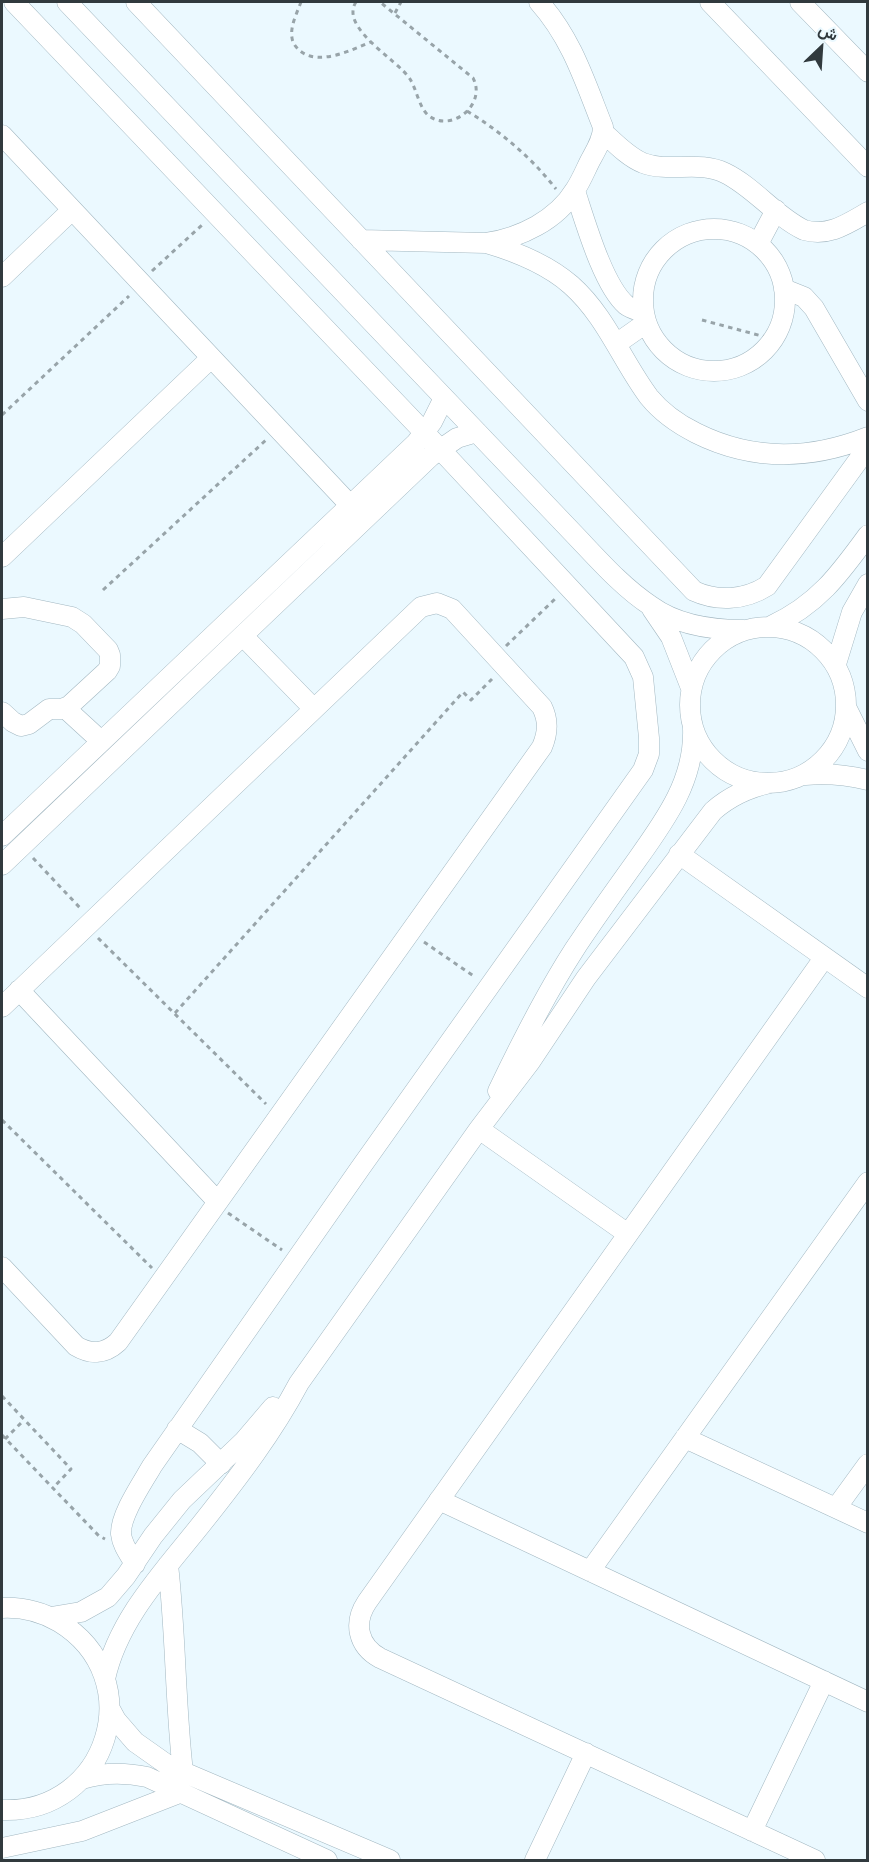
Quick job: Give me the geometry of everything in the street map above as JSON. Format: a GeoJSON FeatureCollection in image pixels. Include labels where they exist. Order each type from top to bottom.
{"type":"FeatureCollection","features":[{"type":"Feature","properties":{"kind":"street"},"geometry":{"type":"LineString","coordinates":[[14,2],[440,449],[634,657],[641,669],[649,738],[649,754],[643,770],[152,1466],[121,1527],[122,1539],[135,1564]]}},
{"type":"Feature","properties":{"kind":"street"},"geometry":{"type":"LineString","coordinates":[[67,2],[598,559],[651,606],[670,637],[691,688]]}},
{"type":"Feature","properties":{"kind":"street"},"geometry":{"type":"LineString","coordinates":[[361,240],[486,243],[511,238],[533,228],[570,197],[603,132],[603,127],[579,62],[555,21],[539,2]]}},
{"type":"Feature","properties":{"kind":"street"},"geometry":{"type":"LineString","coordinates":[[710,2],[867,167]]}},
{"type":"Feature","properties":{"kind":"street"},"geometry":{"type":"LineString","coordinates":[[800,2],[867,72]]}},
{"type":"Feature","properties":{"kind":"street"},"geometry":{"type":"LineString","coordinates":[[146,5],[361,240],[687,585],[702,595],[728,598],[753,594],[767,586],[867,447]]}},
{"type":"Feature","properties":{"kind":"street"},"geometry":{"type":"LineString","coordinates":[[603,132],[631,156],[645,164],[705,166],[723,172],[797,227],[819,232],[834,230],[867,212]]}},
{"type":"Feature","properties":{"kind":"street"},"geometry":{"type":"LineString","coordinates":[[2,135],[350,505]]}},
{"type":"Feature","properties":{"kind":"street"},"geometry":{"type":"LineString","coordinates":[[570,197],[610,282],[624,303],[644,317]]}},
{"type":"Feature","properties":{"kind":"street"},"geometry":{"type":"LineString","coordinates":[[2,277],[72,210]]}},
{"type":"Feature","properties":{"kind":"street"},"geometry":{"type":"LineString","coordinates":[[758,244],[776,210]]}},
{"type":"Feature","properties":{"kind":"street"},"geometry":{"type":"LineString","coordinates":[[706,229],[730,230],[758,244],[772,260],[782,279],[784,289],[783,319],[773,339],[758,356],[731,369],[701,370],[673,359],[652,337],[644,317],[642,296],[650,266],[670,243],[684,235],[706,229]]}},
{"type":"Feature","properties":{"kind":"street"},"geometry":{"type":"LineString","coordinates":[[486,243],[532,260],[564,279],[596,312],[649,397],[679,424],[720,444],[753,453],[785,456],[815,453],[867,437]]}},
{"type":"Feature","properties":{"kind":"street"},"geometry":{"type":"LineString","coordinates":[[784,289],[804,297],[814,308],[867,401]]}},
{"type":"Feature","properties":{"kind":"street"},"geometry":{"type":"LineString","coordinates":[[616,344],[644,317]]}},
{"type":"Feature","properties":{"kind":"street"},"geometry":{"type":"LineString","coordinates":[[2,557],[211,358]]}},
{"type":"Feature","properties":{"kind":"street"},"geometry":{"type":"LineString","coordinates":[[2,836],[424,434],[444,398]]}},
{"type":"Feature","properties":{"kind":"street"},"geometry":{"type":"LineString","coordinates":[[2,865],[440,449],[457,438],[477,432]]}},
{"type":"Feature","properties":{"kind":"street"},"geometry":{"type":"LineString","coordinates":[[651,606],[686,622],[705,627],[744,630],[771,626],[788,619],[819,597],[844,569],[867,535]]}},
{"type":"Feature","properties":{"kind":"street"},"geometry":{"type":"LineString","coordinates":[[836,664],[849,620],[867,584]]}},
{"type":"Feature","properties":{"kind":"street"},"geometry":{"type":"LineString","coordinates":[[2,1007],[415,612],[429,604],[436,603],[452,609],[542,707],[547,723],[546,740],[542,747],[118,1342],[107,1350],[94,1353],[76,1346],[2,1268]]}},
{"type":"Feature","properties":{"kind":"street"},"geometry":{"type":"LineString","coordinates":[[2,609],[24,607],[72,617],[83,624],[108,650],[111,661],[107,671],[65,708],[49,709],[29,724],[21,726],[2,712]]}},
{"type":"Feature","properties":{"kind":"street"},"geometry":{"type":"LineString","coordinates":[[771,626],[790,629],[808,637],[824,649],[836,664],[845,686],[847,709],[843,730],[834,749],[820,764],[802,776]]}},
{"type":"Feature","properties":{"kind":"street"},"geometry":{"type":"LineString","coordinates":[[479,1129],[559,974],[586,931],[662,825],[674,804],[689,766],[693,739],[691,688],[698,669],[710,652],[725,639],[744,630]]}},
{"type":"Feature","properties":{"kind":"street"},"geometry":{"type":"LineString","coordinates":[[243,636],[314,709]]}},
{"type":"Feature","properties":{"kind":"street"},"geometry":{"type":"LineString","coordinates":[[65,708],[101,741]]}},
{"type":"Feature","properties":{"kind":"street"},"geometry":{"type":"LineString","coordinates":[[847,709],[867,751]]}},
{"type":"Feature","properties":{"kind":"street"},"geometry":{"type":"LineString","coordinates":[[692,725],[700,744],[713,760],[730,773],[749,781],[770,783]]}},
{"type":"Feature","properties":{"kind":"street"},"geometry":{"type":"LineString","coordinates":[[105,1679],[113,1649],[127,1622],[168,1565],[234,1482],[273,1427],[299,1383],[479,1129],[520,1077],[586,978],[704,821],[723,803],[745,790],[770,783],[823,773],[867,780]]}},
{"type":"Feature","properties":{"kind":"street"},"geometry":{"type":"LineString","coordinates":[[680,854],[867,988]]}},
{"type":"Feature","properties":{"kind":"street"},"geometry":{"type":"LineString","coordinates":[[815,1860],[380,1658],[368,1650],[364,1644],[359,1623],[363,1609],[439,1500],[824,958]]}},
{"type":"Feature","properties":{"kind":"street"},"geometry":{"type":"LineString","coordinates":[[19,990],[217,1203]]}},
{"type":"Feature","properties":{"kind":"street"},"geometry":{"type":"LineString","coordinates":[[479,1129],[628,1233]]}},
{"type":"Feature","properties":{"kind":"street"},"geometry":{"type":"LineString","coordinates":[[590,1571],[866,1186]]}},
{"type":"Feature","properties":{"kind":"street"},"geometry":{"type":"LineString","coordinates":[[51,1617],[66,1616],[95,1605],[119,1586],[174,1509],[244,1441],[277,1403],[299,1383]]}},
{"type":"Feature","properties":{"kind":"street"},"geometry":{"type":"LineString","coordinates":[[177,1429],[200,1443],[221,1464]]}},
{"type":"Feature","properties":{"kind":"street"},"geometry":{"type":"LineString","coordinates":[[685,1438],[867,1523]]}},
{"type":"Feature","properties":{"kind":"street"},"geometry":{"type":"LineString","coordinates":[[836,1508],[867,1464]]}},
{"type":"Feature","properties":{"kind":"street"},"geometry":{"type":"LineString","coordinates":[[439,1500],[867,1702]]}},
{"type":"Feature","properties":{"kind":"street"},"geometry":{"type":"LineString","coordinates":[[168,1565],[175,1636],[176,1704],[183,1772]]}},
{"type":"Feature","properties":{"kind":"street"},"geometry":{"type":"LineString","coordinates":[[2,1810],[25,1809],[46,1803],[65,1793],[82,1779],[94,1764],[103,1747],[110,1708],[105,1679],[96,1659],[84,1642],[69,1628],[51,1617],[38,1612],[4,1606]]}},
{"type":"Feature","properties":{"kind":"street"},"geometry":{"type":"LineString","coordinates":[[752,1831],[824,1681]]}},
{"type":"Feature","properties":{"kind":"street"},"geometry":{"type":"LineString","coordinates":[[110,1708],[116,1720],[135,1742],[157,1759],[390,1860]]}},
{"type":"Feature","properties":{"kind":"street"},"geometry":{"type":"LineString","coordinates":[[535,1860],[586,1753]]}},
{"type":"Feature","properties":{"kind":"street"},"geometry":{"type":"LineString","coordinates":[[82,1779],[97,1774],[130,1773],[147,1777],[327,1860]]}},
{"type":"Feature","properties":{"kind":"street"},"geometry":{"type":"LineString","coordinates":[[2,1848],[82,1830],[182,1792]]}},
{"type":"Feature","properties":{"kind":"path"},"geometry":{"type":"LineString","coordinates":[[301,2],[292,28],[292,39],[295,47],[307,57],[327,56],[372,42]]}},
{"type":"Feature","properties":{"kind":"path"},"geometry":{"type":"LineString","coordinates":[[356,2],[352,10],[354,20],[372,42],[407,74],[418,94],[423,110],[430,117],[440,120],[453,119],[467,111],[477,93],[473,78],[380,2]]}},
{"type":"Feature","properties":{"kind":"path"},"geometry":{"type":"LineString","coordinates":[[395,13],[401,2]]}},
{"type":"Feature","properties":{"kind":"path"},"geometry":{"type":"LineString","coordinates":[[467,111],[521,151],[570,197]]}},
{"type":"Feature","properties":{"kind":"path"},"geometry":{"type":"LineString","coordinates":[[2,415],[214,213]]}},
{"type":"Feature","properties":{"kind":"path"},"geometry":{"type":"LineString","coordinates":[[702,320],[773,339]]}},
{"type":"Feature","properties":{"kind":"path"},"geometry":{"type":"LineString","coordinates":[[103,590],[278,429]]}},
{"type":"Feature","properties":{"kind":"path"},"geometry":{"type":"LineString","coordinates":[[175,1013],[463,692],[471,700],[492,679],[484,667],[568,586]]}},
{"type":"Feature","properties":{"kind":"path"},"geometry":{"type":"LineString","coordinates":[[21,846],[89,923],[175,1013],[279,1116]]}},
{"type":"Feature","properties":{"kind":"path"},"geometry":{"type":"LineString","coordinates":[[410,932],[489,987]]}},
{"type":"Feature","properties":{"kind":"path"},"geometry":{"type":"LineString","coordinates":[[2,1120],[163,1278]]}},
{"type":"Feature","properties":{"kind":"path"},"geometry":{"type":"LineString","coordinates":[[217,1203],[296,1260]]}},
{"type":"Feature","properties":{"kind":"path"},"geometry":{"type":"LineString","coordinates":[[2,1396],[71,1469],[53,1488]]}},
{"type":"Feature","properties":{"kind":"path"},"geometry":{"type":"LineString","coordinates":[[5,1439],[24,1420]]}},
{"type":"Feature","properties":{"kind":"path"},"geometry":{"type":"LineString","coordinates":[[2,1435],[99,1536],[106,1539],[122,1539]]}}]}
